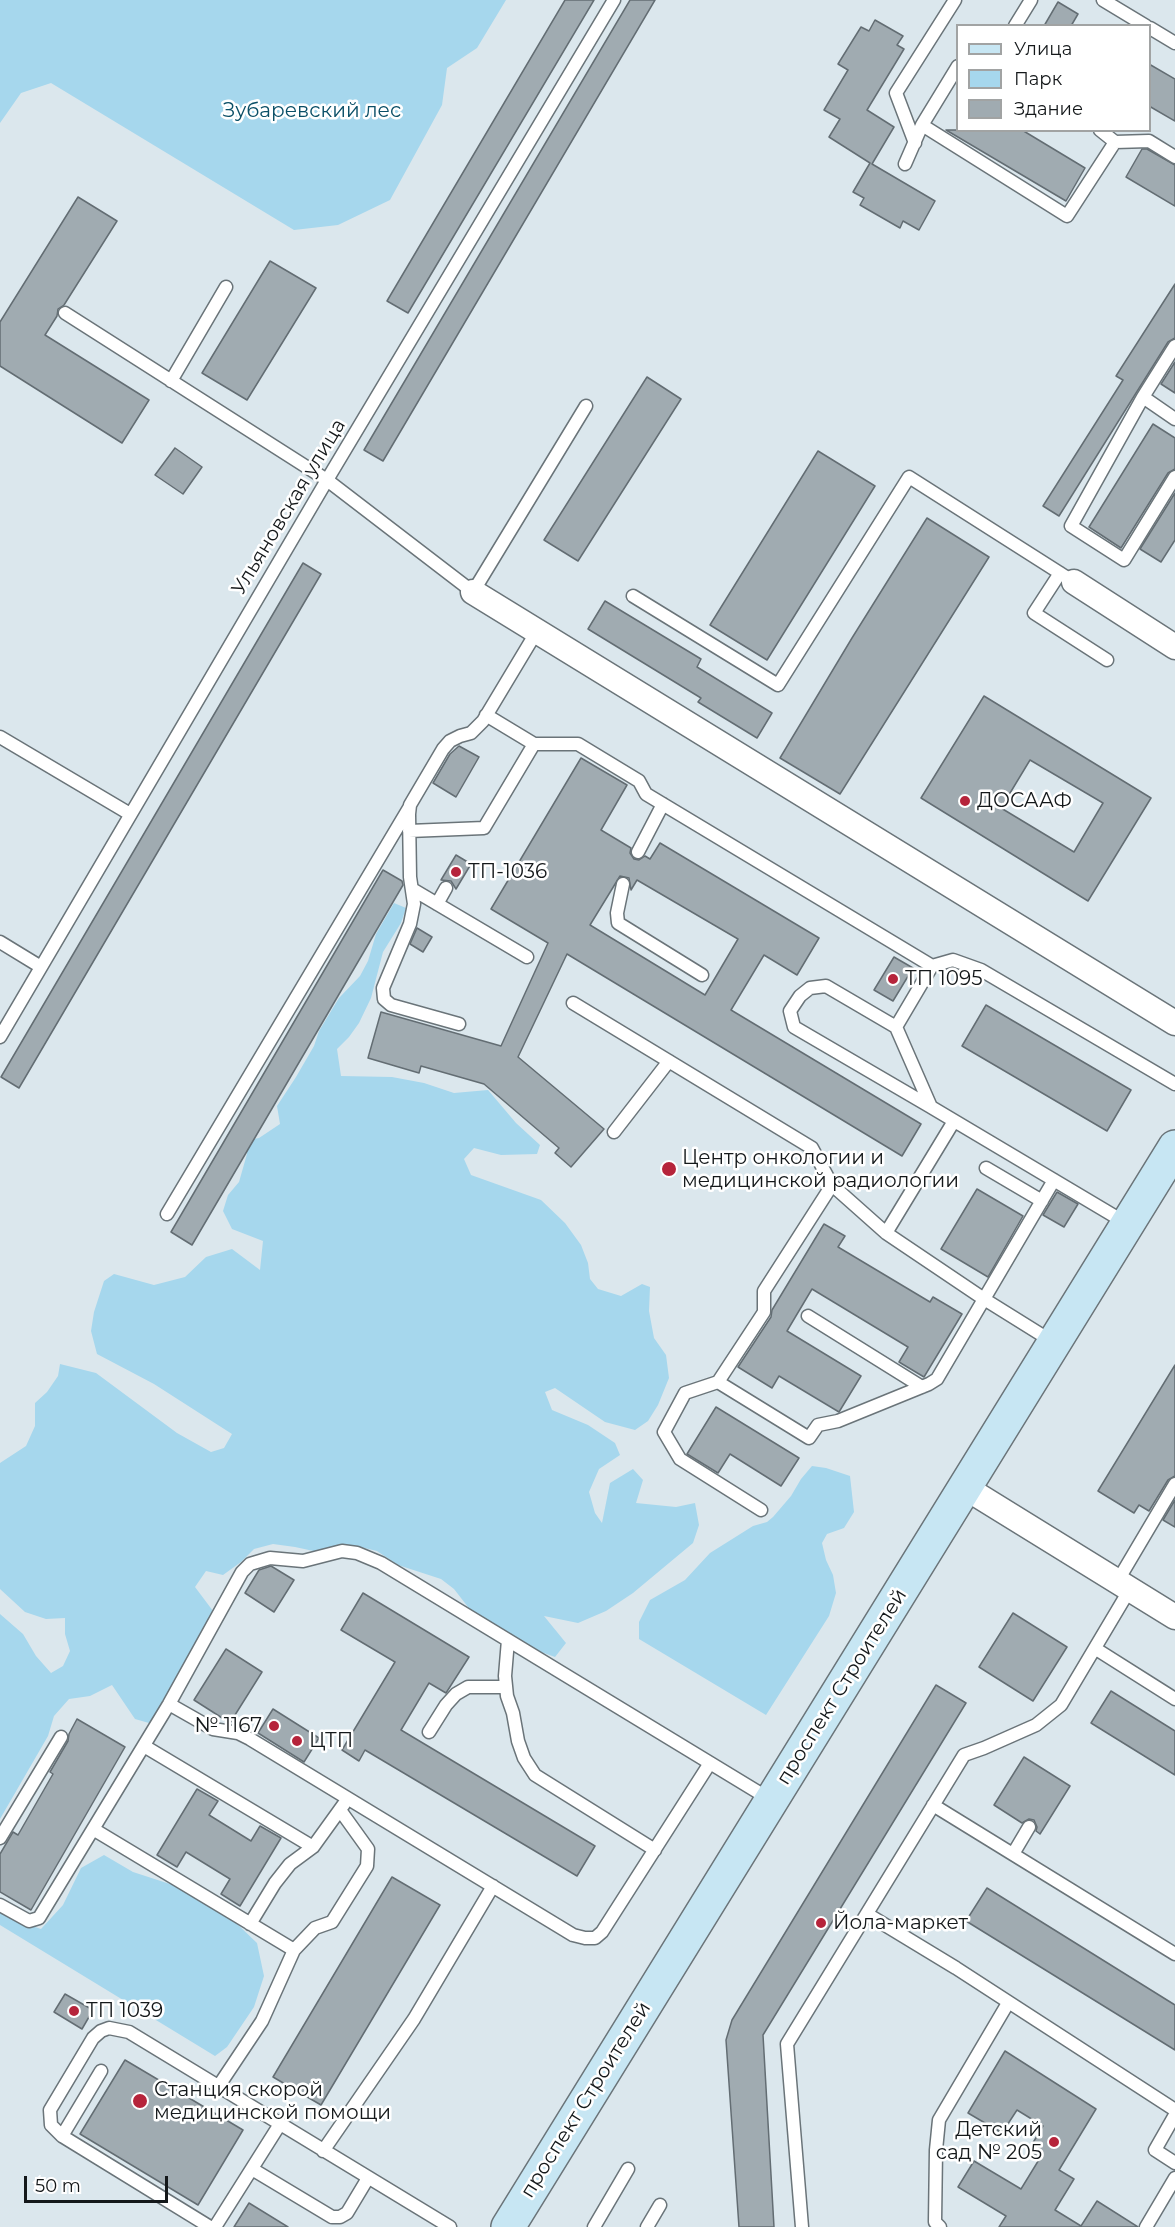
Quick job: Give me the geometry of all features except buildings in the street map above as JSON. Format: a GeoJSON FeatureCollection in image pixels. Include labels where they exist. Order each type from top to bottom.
{"type":"FeatureCollection","features":[{"type":"Feature","properties":{"kind":"main road","name":"проспект Строителей"},"geometry":{"type":"LineString","coordinates":[[508,2227],[1175,1147]]}},
{"type":"Feature","properties":{"kind":"street"},"geometry":{"type":"LineString","coordinates":[[1067,578],[1175,647]]}},
{"type":"Feature","properties":{"kind":"street"},"geometry":{"type":"LineString","coordinates":[[473,592],[1175,1023]]}},
{"type":"Feature","properties":{"kind":"street"},"geometry":{"type":"LineString","coordinates":[[966,1488],[1175,1617]]}},
{"type":"Feature","properties":{"kind":"lane","name":"Ульяновская улица"},"geometry":{"type":"LineString","coordinates":[[0,1037],[317,501],[327,480],[614,0]]}},
{"type":"Feature","properties":{"kind":"lane"},"geometry":{"type":"LineString","coordinates":[[915,143],[896,93],[955,0]]}},
{"type":"Feature","properties":{"kind":"lane"},"geometry":{"type":"LineString","coordinates":[[1016,24],[1031,0]]}},
{"type":"Feature","properties":{"kind":"lane"},"geometry":{"type":"LineString","coordinates":[[1103,0],[1143,24]]}},
{"type":"Feature","properties":{"kind":"lane"},"geometry":{"type":"LineString","coordinates":[[1151,29],[1175,43]]}},
{"type":"Feature","properties":{"kind":"lane"},"geometry":{"type":"LineString","coordinates":[[905,164],[922,125],[956,68]]}},
{"type":"Feature","properties":{"kind":"lane"},"geometry":{"type":"LineString","coordinates":[[922,125],[1067,216],[1115,142]]}},
{"type":"Feature","properties":{"kind":"lane"},"geometry":{"type":"LineString","coordinates":[[1102,132],[1115,142],[1149,141],[1175,157]]}},
{"type":"Feature","properties":{"kind":"lane"},"geometry":{"type":"LineString","coordinates":[[171,381],[226,287]]}},
{"type":"Feature","properties":{"kind":"lane"},"geometry":{"type":"LineString","coordinates":[[65,313],[327,480],[473,592],[586,406]]}},
{"type":"Feature","properties":{"kind":"lane"},"geometry":{"type":"LineString","coordinates":[[1175,346],[1143,397],[1071,526],[1124,560],[1175,477]]}},
{"type":"Feature","properties":{"kind":"lane"},"geometry":{"type":"LineString","coordinates":[[1143,397],[1175,419]]}},
{"type":"Feature","properties":{"kind":"lane"},"geometry":{"type":"LineString","coordinates":[[633,596],[778,685],[909,477],[1067,578],[1034,613],[1107,660]]}},
{"type":"Feature","properties":{"kind":"lane"},"geometry":{"type":"LineString","coordinates":[[167,1214],[443,749],[450,741],[471,733],[486,715],[537,631]]}},
{"type":"Feature","properties":{"kind":"lane"},"geometry":{"type":"LineString","coordinates":[[486,715],[534,744],[578,744],[639,781],[646,794],[932,966]]}},
{"type":"Feature","properties":{"kind":"lane"},"geometry":{"type":"LineString","coordinates":[[0,737],[130,814]]}},
{"type":"Feature","properties":{"kind":"lane"},"geometry":{"type":"LineString","coordinates":[[409,831],[484,828],[534,744]]}},
{"type":"Feature","properties":{"kind":"lane"},"geometry":{"type":"LineString","coordinates":[[638,852],[663,804]]}},
{"type":"Feature","properties":{"kind":"lane"},"geometry":{"type":"LineString","coordinates":[[410,805],[409,831],[414,904],[410,924],[383,988],[384,999],[391,1005],[459,1024]]}},
{"type":"Feature","properties":{"kind":"lane"},"geometry":{"type":"LineString","coordinates":[[623,885],[617,913],[618,923],[702,975]]}},
{"type":"Feature","properties":{"kind":"lane"},"geometry":{"type":"LineString","coordinates":[[437,904],[446,888]]}},
{"type":"Feature","properties":{"kind":"lane"},"geometry":{"type":"LineString","coordinates":[[412,889],[527,957]]}},
{"type":"Feature","properties":{"kind":"lane"},"geometry":{"type":"LineString","coordinates":[[0,942],[41,967]]}},
{"type":"Feature","properties":{"kind":"lane"},"geometry":{"type":"LineString","coordinates":[[896,1027],[932,966],[953,960],[981,970],[1175,1084]]}},
{"type":"Feature","properties":{"kind":"lane"},"geometry":{"type":"LineString","coordinates":[[931,1107],[896,1027],[826,986],[810,988],[800,996],[790,1011],[794,1027],[1127,1223]]}},
{"type":"Feature","properties":{"kind":"lane"},"geometry":{"type":"LineString","coordinates":[[573,1003],[812,1148],[832,1185],[886,1233],[1054,1343]]}},
{"type":"Feature","properties":{"kind":"lane"},"geometry":{"type":"LineString","coordinates":[[614,1132],[669,1061]]}},
{"type":"Feature","properties":{"kind":"lane"},"geometry":{"type":"LineString","coordinates":[[886,1233],[954,1121]]}},
{"type":"Feature","properties":{"kind":"lane"},"geometry":{"type":"LineString","coordinates":[[986,1167],[1041,1201]]}},
{"type":"Feature","properties":{"kind":"lane"},"geometry":{"type":"LineString","coordinates":[[718,1382],[809,1438],[818,1425],[838,1421],[937,1379],[1054,1180]]}},
{"type":"Feature","properties":{"kind":"lane"},"geometry":{"type":"LineString","coordinates":[[761,1510],[680,1459],[664,1432],[686,1394],[718,1382],[764,1312],[764,1291],[832,1185]]}},
{"type":"Feature","properties":{"kind":"lane"},"geometry":{"type":"LineString","coordinates":[[808,1316],[922,1387]]}},
{"type":"Feature","properties":{"kind":"lane"},"geometry":{"type":"LineString","coordinates":[[802,2227],[787,2044],[963,1755],[1036,1725],[1061,1704],[1096,1649],[1124,1586],[1175,1484]]}},
{"type":"Feature","properties":{"kind":"lane"},"geometry":{"type":"LineString","coordinates":[[0,1905],[29,1922],[39,1918],[169,1704],[242,1572],[250,1564],[262,1559],[303,1561],[342,1551],[357,1553],[381,1563],[772,1801]]}},
{"type":"Feature","properties":{"kind":"lane"},"geometry":{"type":"LineString","coordinates":[[508,1640],[506,1687],[518,1741],[524,1758],[535,1775],[655,1850]]}},
{"type":"Feature","properties":{"kind":"lane"},"geometry":{"type":"LineString","coordinates":[[1096,1649],[1175,1699]]}},
{"type":"Feature","properties":{"kind":"lane"},"geometry":{"type":"LineString","coordinates":[[429,1732],[456,1694],[468,1687],[506,1687]]}},
{"type":"Feature","properties":{"kind":"lane"},"geometry":{"type":"LineString","coordinates":[[169,1704],[213,1729],[238,1732],[573,1935],[585,1938],[595,1938],[602,1932],[710,1762]]}},
{"type":"Feature","properties":{"kind":"lane"},"geometry":{"type":"LineString","coordinates":[[0,1838],[62,1737]]}},
{"type":"Feature","properties":{"kind":"lane"},"geometry":{"type":"LineString","coordinates":[[144,1746],[313,1847]]}},
{"type":"Feature","properties":{"kind":"lane"},"geometry":{"type":"LineString","coordinates":[[250,1924],[275,1883],[290,1864],[313,1847],[348,1798]]}},
{"type":"Feature","properties":{"kind":"lane"},"geometry":{"type":"LineString","coordinates":[[933,1805],[977,1839],[1013,1854],[1175,1954]]}},
{"type":"Feature","properties":{"kind":"lane"},"geometry":{"type":"LineString","coordinates":[[218,2087],[262,2021],[294,1950],[315,1928],[332,1922],[367,1866],[368,1849],[340,1810]]}},
{"type":"Feature","properties":{"kind":"lane"},"geometry":{"type":"LineString","coordinates":[[1013,1854],[1029,1827]]}},
{"type":"Feature","properties":{"kind":"lane"},"geometry":{"type":"LineString","coordinates":[[93,1829],[294,1950]]}},
{"type":"Feature","properties":{"kind":"lane"},"geometry":{"type":"LineString","coordinates":[[323,2151],[414,2019],[493,1886]]}},
{"type":"Feature","properties":{"kind":"lane"},"geometry":{"type":"LineString","coordinates":[[867,1914],[956,1968],[1175,2113],[1155,2150],[1175,2163]]}},
{"type":"Feature","properties":{"kind":"lane"},"geometry":{"type":"LineString","coordinates":[[940,2227],[935,2222],[936,2150],[939,2120],[1008,2003]]}},
{"type":"Feature","properties":{"kind":"lane"},"geometry":{"type":"LineString","coordinates":[[210,2227],[62,2136],[51,2125],[50,2110],[93,2038],[100,2031],[109,2028],[129,2032],[450,2227]]}},
{"type":"Feature","properties":{"kind":"lane"},"geometry":{"type":"LineString","coordinates":[[62,2136],[101,2071]]}},
{"type":"Feature","properties":{"kind":"lane"},"geometry":{"type":"LineString","coordinates":[[215,2227],[280,2124]]}},
{"type":"Feature","properties":{"kind":"lane"},"geometry":{"type":"LineString","coordinates":[[252,2169],[332,2217],[340,2217],[347,2213],[368,2178]]}},
{"type":"Feature","properties":{"kind":"lane"},"geometry":{"type":"LineString","coordinates":[[594,2227],[628,2169]]}},
{"type":"Feature","properties":{"kind":"lane"},"geometry":{"type":"LineString","coordinates":[[1146,2227],[1175,2178]]}},
{"type":"Feature","properties":{"kind":"lane"},"geometry":{"type":"LineString","coordinates":[[647,2227],[660,2205]]}},
{"type":"Feature","properties":{"kind":"green space","name":"Зубаревский лес"},"geometry":{"type":"Polygon","coordinates":[[[0,0],[506,0],[477,48],[447,68],[442,105],[390,200],[338,225],[294,230],[51,83],[21,93],[0,123],[0,0]]]}},
{"type":"Feature","properties":{"kind":"green space"},"geometry":{"type":"Polygon","coordinates":[[[394,903],[406,908],[401,923],[383,952],[371,998],[359,1023],[337,1049],[341,1076],[392,1077],[424,1083],[454,1093],[488,1090],[516,1123],[540,1145],[537,1154],[501,1155],[474,1148],[464,1159],[471,1175],[541,1200],[565,1223],[581,1245],[588,1263],[590,1279],[598,1289],[621,1296],[642,1284],[650,1287],[649,1311],[654,1338],[666,1355],[669,1378],[658,1405],[648,1421],[635,1430],[605,1422],[555,1388],[545,1392],[552,1410],[588,1425],[615,1443],[620,1455],[599,1469],[589,1492],[595,1513],[602,1523],[610,1483],[633,1469],[643,1480],[636,1503],[676,1507],[695,1503],[699,1525],[693,1543],[633,1593],[606,1611],[578,1623],[544,1616],[566,1643],[555,1657],[519,1644],[475,1616],[454,1589],[441,1579],[398,1565],[377,1551],[352,1545],[326,1548],[318,1552],[273,1544],[254,1549],[223,1575],[206,1571],[195,1587],[213,1611],[163,1707],[149,1723],[135,1719],[112,1685],[90,1696],[69,1699],[54,1716],[48,1736],[0,1819],[0,1614],[23,1634],[36,1656],[51,1673],[63,1666],[70,1651],[65,1634],[65,1618],[46,1619],[25,1612],[0,1589],[0,1463],[26,1446],[35,1426],[35,1403],[47,1392],[58,1376],[60,1364],[96,1373],[177,1433],[211,1452],[224,1448],[232,1434],[154,1384],[97,1354],[91,1331],[94,1312],[104,1281],[114,1274],[154,1285],[185,1277],[206,1257],[232,1249],[260,1270],[263,1241],[232,1229],[223,1211],[228,1195],[239,1182],[247,1154],[244,1141],[259,1138],[280,1124],[277,1106],[314,1046],[319,1031],[339,998],[360,976],[368,961],[376,934],[394,903]]]}},
{"type":"Feature","properties":{"kind":"green space"},"geometry":{"type":"Polygon","coordinates":[[[812,1466],[850,1476],[854,1512],[844,1528],[827,1534],[822,1543],[833,1575],[836,1593],[829,1616],[766,1715],[639,1639],[639,1622],[650,1600],[685,1580],[710,1553],[753,1526],[767,1522],[773,1517],[812,1466]]]}},
{"type":"Feature","properties":{"kind":"green space"},"geometry":{"type":"Polygon","coordinates":[[[104,1855],[133,1872],[173,1885],[233,1920],[257,1943],[264,1976],[254,2007],[227,2047],[215,2056],[0,1925],[0,1908],[23,1923],[41,1929],[63,1905],[81,1868],[104,1855]]]}},
{"type":"Feature","properties":{"kind":"place","name":"ДОСААФ"},"geometry":{"type":"Point","coordinates":[965,801]}},
{"type":"Feature","properties":{"kind":"place","name":"ТП-1036"},"geometry":{"type":"Point","coordinates":[456,872]}},
{"type":"Feature","properties":{"kind":"place","name":"ТП 1095"},"geometry":{"type":"Point","coordinates":[893,979]}},
{"type":"Feature","properties":{"kind":"place","name":"Центр онкологии и медицинской радиологии"},"geometry":{"type":"Point","coordinates":[669,1169]}},
{"type":"Feature","properties":{"kind":"place","name":"№ 1167"},"geometry":{"type":"Point","coordinates":[274,1726]}},
{"type":"Feature","properties":{"kind":"place","name":"ЦТП"},"geometry":{"type":"Point","coordinates":[297,1741]}},
{"type":"Feature","properties":{"kind":"place","name":"Йола-маркет"},"geometry":{"type":"Point","coordinates":[821,1923]}},
{"type":"Feature","properties":{"kind":"place","name":"ТП 1039"},"geometry":{"type":"Point","coordinates":[74,2011]}},
{"type":"Feature","properties":{"kind":"place","name":"Станция скорой медицинской помощи"},"geometry":{"type":"Point","coordinates":[140,2101]}},
{"type":"Feature","properties":{"kind":"place","name":"Детский сад № 205"},"geometry":{"type":"Point","coordinates":[1054,2142]}}]}
